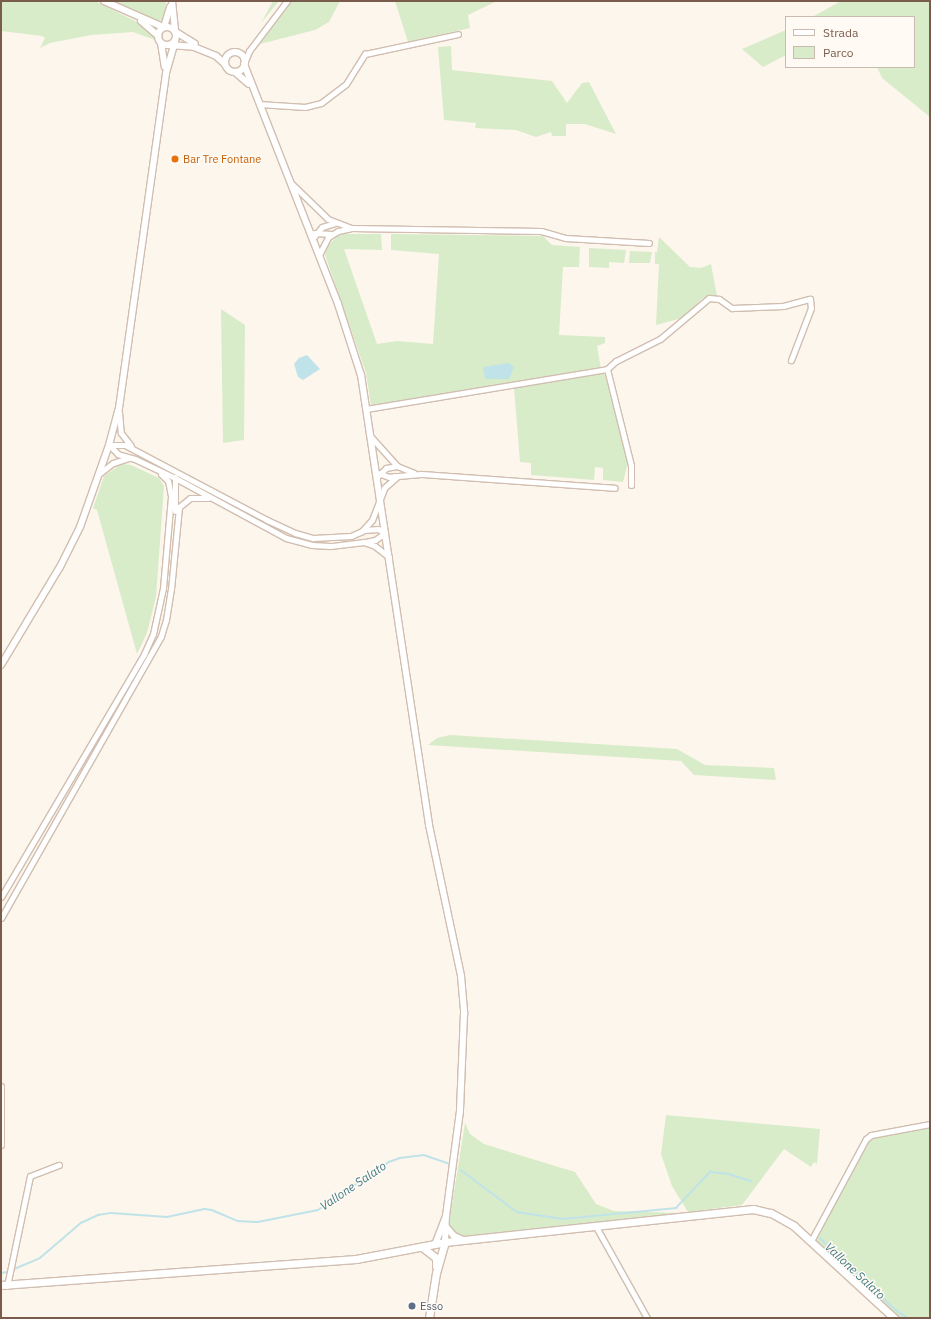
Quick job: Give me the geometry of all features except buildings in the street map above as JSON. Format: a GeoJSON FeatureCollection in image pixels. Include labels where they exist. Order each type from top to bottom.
{"type":"FeatureCollection","features":[{"type":"Feature","properties":{"kind":"main road"},"geometry":{"type":"LineString","coordinates":[[4,1285],[356,1259],[424,1247],[436,1241],[460,1241],[595,1225],[753,1210],[783,1219],[811,1242],[894,1318]]}},
{"type":"Feature","properties":{"kind":"main road"},"geometry":{"type":"LineString","coordinates":[[429,1318],[436,1273],[436,1241]]}},
{"type":"Feature","properties":{"kind":"main road"},"geometry":{"type":"LineString","coordinates":[[443,1252],[460,1241]]}},
{"type":"Feature","properties":{"kind":"main road"},"geometry":{"type":"LineString","coordinates":[[436,1273],[445,1242]]}},
{"type":"Feature","properties":{"kind":"main road"},"geometry":{"type":"LineString","coordinates":[[424,1247],[436,1258]]}},
{"type":"Feature","properties":{"kind":"street"},"geometry":{"type":"LineString","coordinates":[[104,1],[135,16],[176,31],[207,50],[239,53],[245,63],[259,104],[314,235],[319,255],[354,353],[366,409],[377,474],[379,500],[389,557],[429,825],[464,998],[460,1111],[446,1216],[447,1228],[445,1242]]}},
{"type":"Feature","properties":{"kind":"street"},"geometry":{"type":"LineString","coordinates":[[158,36],[164,27],[171,1]]}},
{"type":"Feature","properties":{"kind":"street"},"geometry":{"type":"LineString","coordinates":[[1,665],[67,553],[80,527],[100,473],[119,408],[166,73],[176,31],[171,1]]}},
{"type":"Feature","properties":{"kind":"street"},"geometry":{"type":"LineString","coordinates":[[235,72],[241,70],[249,51],[287,1]]}},
{"type":"Feature","properties":{"kind":"street"},"geometry":{"type":"LineString","coordinates":[[135,16],[158,36],[161,43],[166,73]]}},
{"type":"Feature","properties":{"kind":"street"},"geometry":{"type":"LineString","coordinates":[[259,104],[305,107],[321,103],[346,84],[365,54],[458,34]]}},
{"type":"Feature","properties":{"kind":"street"},"geometry":{"type":"LineString","coordinates":[[161,43],[194,47],[216,56],[228,69],[235,72],[253,88]]}},
{"type":"Feature","properties":{"kind":"street"},"geometry":{"type":"LineString","coordinates":[[225,64],[229,53]]}},
{"type":"Feature","properties":{"kind":"street"},"geometry":{"type":"LineString","coordinates":[[292,184],[314,208],[336,222],[352,228]]}},
{"type":"Feature","properties":{"kind":"street"},"geometry":{"type":"LineString","coordinates":[[314,235],[322,227],[336,222]]}},
{"type":"Feature","properties":{"kind":"street"},"geometry":{"type":"LineString","coordinates":[[314,235],[332,234],[352,228],[541,231],[566,238],[649,243]]}},
{"type":"Feature","properties":{"kind":"street"},"geometry":{"type":"LineString","coordinates":[[319,255],[324,243],[332,234]]}},
{"type":"Feature","properties":{"kind":"street"},"geometry":{"type":"LineString","coordinates":[[366,409],[606,369],[616,361],[660,339],[704,300],[713,298],[732,308],[783,306],[810,299],[811,308],[791,360]]}},
{"type":"Feature","properties":{"kind":"street"},"geometry":{"type":"LineString","coordinates":[[606,369],[631,465],[631,484]]}},
{"type":"Feature","properties":{"kind":"street"},"geometry":{"type":"LineString","coordinates":[[119,408],[121,433],[134,450]]}},
{"type":"Feature","properties":{"kind":"street"},"geometry":{"type":"LineString","coordinates":[[370,437],[396,466]]}},
{"type":"Feature","properties":{"kind":"street"},"geometry":{"type":"LineString","coordinates":[[109,445],[121,444],[134,450],[295,533],[329,538],[351,536],[362,530],[372,520],[379,500],[388,482],[398,476]]}},
{"type":"Feature","properties":{"kind":"street"},"geometry":{"type":"LineString","coordinates":[[109,445],[118,454],[175,478],[210,498],[299,542],[330,546],[375,540],[385,533]]}},
{"type":"Feature","properties":{"kind":"street"},"geometry":{"type":"LineString","coordinates":[[100,473],[113,463],[128,458]]}},
{"type":"Feature","properties":{"kind":"street"},"geometry":{"type":"LineString","coordinates":[[162,465],[175,478],[176,526]]}},
{"type":"Feature","properties":{"kind":"street"},"geometry":{"type":"LineString","coordinates":[[377,474],[386,468],[396,466],[421,474]]}},
{"type":"Feature","properties":{"kind":"street"},"geometry":{"type":"LineString","coordinates":[[156,469],[168,481],[171,496]]}},
{"type":"Feature","properties":{"kind":"street"},"geometry":{"type":"LineString","coordinates":[[377,474],[389,477],[421,474],[614,488]]}},
{"type":"Feature","properties":{"kind":"street"},"geometry":{"type":"LineString","coordinates":[[1,897],[144,654],[153,634],[163,588],[172,482],[175,478],[181,476],[195,482]]}},
{"type":"Feature","properties":{"kind":"street"},"geometry":{"type":"LineString","coordinates":[[1,918],[161,636],[166,620],[171,589],[179,507],[185,499],[210,498]]}},
{"type":"Feature","properties":{"kind":"street"},"geometry":{"type":"LineString","coordinates":[[362,530],[378,529],[385,533]]}},
{"type":"Feature","properties":{"kind":"street"},"geometry":{"type":"LineString","coordinates":[[364,542],[375,546],[389,557]]}},
{"type":"Feature","properties":{"kind":"street"},"geometry":{"type":"LineString","coordinates":[[1,1086],[1,1145]]}},
{"type":"Feature","properties":{"kind":"street"},"geometry":{"type":"LineString","coordinates":[[811,1242],[866,1139],[871,1134],[930,1124]]}},
{"type":"Feature","properties":{"kind":"street"},"geometry":{"type":"LineString","coordinates":[[4,1285],[30,1176],[59,1165]]}},
{"type":"Feature","properties":{"kind":"street"},"geometry":{"type":"LineString","coordinates":[[436,1241],[446,1216]]}},
{"type":"Feature","properties":{"kind":"street"},"geometry":{"type":"LineString","coordinates":[[595,1225],[647,1318]]}},
{"type":"Feature","properties":{"kind":"street"},"geometry":{"type":"LineString","coordinates":[[447,1228],[460,1241]]}},
{"type":"Feature","properties":{"kind":"green space"},"geometry":{"type":"Polygon","coordinates":[[[1,1],[95,1],[139,23],[154,36],[155,40],[133,32],[91,35],[50,43],[40,48],[45,38],[42,36],[1,31],[1,1]]]}},
{"type":"Feature","properties":{"kind":"green space"},"geometry":{"type":"Polygon","coordinates":[[[112,1],[166,1],[165,18],[158,22],[112,1]]]}},
{"type":"Feature","properties":{"kind":"green space"},"geometry":{"type":"Polygon","coordinates":[[[273,1],[279,1],[261,23],[273,1]]]}},
{"type":"Feature","properties":{"kind":"green space"},"geometry":{"type":"Polygon","coordinates":[[[292,1],[340,1],[329,22],[315,30],[260,44],[292,1]]]}},
{"type":"Feature","properties":{"kind":"green space"},"geometry":{"type":"Polygon","coordinates":[[[395,1],[497,1],[468,15],[470,28],[408,42],[395,1]]]}},
{"type":"Feature","properties":{"kind":"green space"},"geometry":{"type":"Polygon","coordinates":[[[841,1],[930,1],[930,117],[882,78],[877,68],[915,68],[915,16],[814,16],[841,1]]]}},
{"type":"Feature","properties":{"kind":"green space"},"geometry":{"type":"Polygon","coordinates":[[[785,30],[785,56],[763,67],[742,49],[785,30]]]}},
{"type":"Feature","properties":{"kind":"green space"},"geometry":{"type":"Polygon","coordinates":[[[451,46],[452,70],[552,81],[567,103],[582,83],[589,82],[616,134],[585,124],[566,124],[566,136],[552,136],[551,132],[536,137],[516,130],[475,128],[476,123],[444,120],[438,47],[451,46]]]}},
{"type":"Feature","properties":{"kind":"green space"},"geometry":{"type":"Polygon","coordinates":[[[339,234],[381,234],[382,250],[344,249],[377,344],[397,341],[433,344],[439,254],[391,250],[391,234],[543,236],[552,245],[580,247],[579,267],[563,267],[559,335],[605,337],[605,343],[597,346],[601,369],[371,406],[366,373],[325,255],[327,247],[339,234]]]}},
{"type":"Feature","properties":{"kind":"green space"},"geometry":{"type":"Polygon","coordinates":[[[659,237],[690,267],[701,268],[711,264],[717,296],[703,298],[682,318],[656,325],[659,264],[655,264],[655,252],[657,252],[659,237]]]}},
{"type":"Feature","properties":{"kind":"green space"},"geometry":{"type":"Polygon","coordinates":[[[589,248],[626,250],[624,263],[609,262],[609,268],[589,267],[589,248]]]}},
{"type":"Feature","properties":{"kind":"green space"},"geometry":{"type":"Polygon","coordinates":[[[630,251],[652,252],[650,263],[629,263],[630,251]]]}},
{"type":"Feature","properties":{"kind":"green space"},"geometry":{"type":"Polygon","coordinates":[[[221,309],[245,325],[244,440],[223,443],[221,309]]]}},
{"type":"Feature","properties":{"kind":"green space"},"geometry":{"type":"Polygon","coordinates":[[[604,372],[627,457],[627,467],[623,482],[603,480],[603,468],[595,467],[594,480],[531,475],[531,463],[520,462],[514,388],[604,372]]]}},
{"type":"Feature","properties":{"kind":"green space"},"geometry":{"type":"Polygon","coordinates":[[[121,464],[131,465],[159,478],[164,486],[156,597],[147,633],[137,654],[97,510],[93,508],[104,476],[121,464]]]}},
{"type":"Feature","properties":{"kind":"green space"},"geometry":{"type":"Polygon","coordinates":[[[450,735],[677,749],[705,765],[774,768],[776,780],[694,775],[681,761],[428,745],[437,738],[450,735]]]}},
{"type":"Feature","properties":{"kind":"green space"},"geometry":{"type":"Polygon","coordinates":[[[666,1115],[820,1129],[817,1164],[814,1162],[811,1167],[784,1149],[742,1205],[688,1212],[672,1186],[661,1154],[666,1115]]]}},
{"type":"Feature","properties":{"kind":"green space"},"geometry":{"type":"Polygon","coordinates":[[[465,1123],[470,1134],[484,1144],[575,1172],[596,1204],[614,1211],[681,1213],[463,1236],[455,1233],[450,1228],[450,1217],[465,1123]]]}},
{"type":"Feature","properties":{"kind":"green space"},"geometry":{"type":"Polygon","coordinates":[[[930,1127],[930,1318],[899,1318],[815,1240],[868,1140],[872,1137],[930,1127]]]}},
{"type":"Feature","properties":{"kind":"water"},"geometry":{"type":"Polygon","coordinates":[[[307,355],[320,369],[303,380],[298,377],[294,364],[299,358],[307,355]]]}},
{"type":"Feature","properties":{"kind":"water"},"geometry":{"type":"Polygon","coordinates":[[[509,363],[514,367],[509,379],[485,379],[483,367],[509,363]]]}},
{"type":"Feature","properties":{"kind":"waterway","name":"Vallone Salato"},"geometry":{"type":"LineString","coordinates":[[12,1270],[40,1258],[81,1223],[98,1215],[111,1213],[167,1217],[205,1209],[212,1210],[238,1221],[258,1222],[318,1210],[389,1162],[400,1158],[424,1155],[450,1164]]}},
{"type":"Feature","properties":{"kind":"waterway","name":"Vallone Salato"},"geometry":{"type":"LineString","coordinates":[[461,1170],[517,1212],[562,1219],[676,1208],[710,1172],[729,1174],[751,1181]]}},
{"type":"Feature","properties":{"kind":"waterway","name":"Vallone Salato"},"geometry":{"type":"LineString","coordinates":[[820,1238],[896,1310],[908,1318]]}},
{"type":"Feature","properties":{"kind":"waterway","name":"Vallone Salato"},"geometry":{"type":"LineString","coordinates":[[1,1273],[7,1272]]}},
{"type":"Feature","properties":{"kind":"place","name":"Bar Tre Fontane"},"geometry":{"type":"Point","coordinates":[175,159]}},
{"type":"Feature","properties":{"kind":"place","name":"Esso"},"geometry":{"type":"Point","coordinates":[412,1306]}}]}
